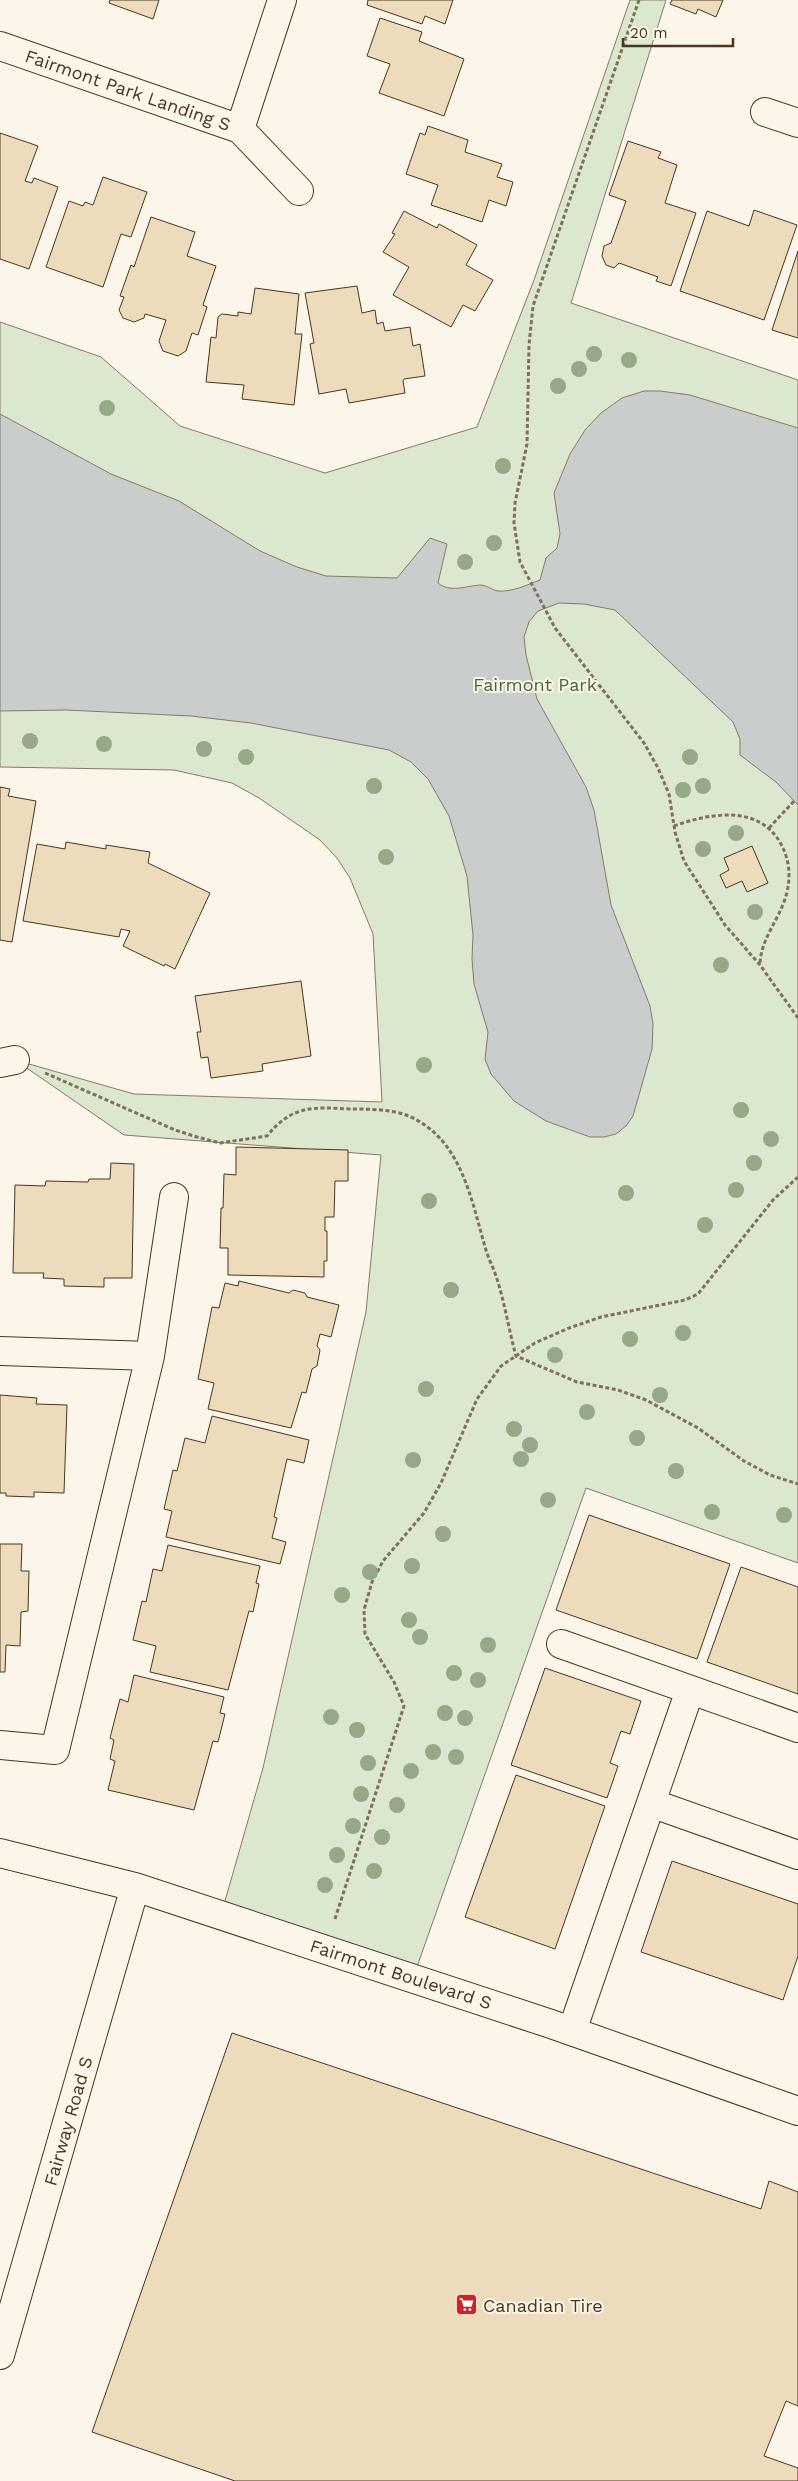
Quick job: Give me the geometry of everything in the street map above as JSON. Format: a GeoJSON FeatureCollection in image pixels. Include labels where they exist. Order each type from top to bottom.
{"type":"FeatureCollection","features":[{"type":"Feature","properties":{"kind":"street","name":"Fairmont Park Landing S"},"geometry":{"type":"LineString","coordinates":[[0,46],[240,129],[282,0]]}},
{"type":"Feature","properties":{"kind":"street"},"geometry":{"type":"LineString","coordinates":[[765,112],[798,123]]}},
{"type":"Feature","properties":{"kind":"street"},"geometry":{"type":"LineString","coordinates":[[240,129],[299,192]]}},
{"type":"Feature","properties":{"kind":"street"},"geometry":{"type":"LineString","coordinates":[[0,1745],[55,1750],[150,1356],[174,1197]]}},
{"type":"Feature","properties":{"kind":"street"},"geometry":{"type":"LineString","coordinates":[[0,1351],[150,1356]]}},
{"type":"Feature","properties":{"kind":"street"},"geometry":{"type":"LineString","coordinates":[[561,1644],[798,1728]]}},
{"type":"Feature","properties":{"kind":"street"},"geometry":{"type":"LineString","coordinates":[[572,2031],[690,1690]]}},
{"type":"Feature","properties":{"kind":"street"},"geometry":{"type":"LineString","coordinates":[[651,1803],[798,1855]]}},
{"type":"Feature","properties":{"kind":"street","name":"Fairmont Boulevard S"},"geometry":{"type":"LineString","coordinates":[[0,1853],[135,1886],[572,2031],[798,2111]]}},
{"type":"Feature","properties":{"kind":"street","name":"Fairway Road S"},"geometry":{"type":"LineString","coordinates":[[0,2355],[135,1886]]}},
{"type":"Feature","properties":{"kind":"path"},"geometry":{"type":"LineString","coordinates":[[639,0],[533,306],[529,345],[528,444],[518,483],[514,524],[520,562],[555,628],[644,743],[669,794],[674,826],[684,861],[725,925],[760,965],[798,1018]]}},
{"type":"Feature","properties":{"kind":"path"},"geometry":{"type":"LineString","coordinates":[[769,828],[794,800]]}},
{"type":"Feature","properties":{"kind":"path"},"geometry":{"type":"LineString","coordinates":[[674,826],[693,819],[729,814],[759,820],[769,828],[784,851],[789,880],[786,895],[765,940],[760,954],[760,965]]}},
{"type":"Feature","properties":{"kind":"path"},"geometry":{"type":"LineString","coordinates":[[7,1062],[175,1130],[220,1143],[268,1136],[279,1121],[303,1110],[354,1109],[405,1115],[428,1129],[448,1150],[460,1168],[478,1214],[486,1250],[497,1280],[516,1356]]}},
{"type":"Feature","properties":{"kind":"path"},"geometry":{"type":"LineString","coordinates":[[326,1950],[404,1706],[394,1682],[366,1634],[364,1610],[372,1582],[383,1561],[424,1513],[456,1453],[477,1399],[501,1366],[535,1343],[601,1317],[685,1300],[698,1294],[773,1200],[798,1177]]}},
{"type":"Feature","properties":{"kind":"path"},"geometry":{"type":"LineString","coordinates":[[516,1356],[577,1382],[618,1390],[646,1400],[698,1428],[744,1461],[770,1475],[798,1484]]}},
{"type":"Feature","properties":{"kind":"green space","name":"Fairmont Park"},"geometry":{"type":"Polygon","coordinates":[[[630,0],[666,0],[571,303],[798,380],[798,1563],[586,1488],[413,1978],[221,1915],[263,1768],[366,1312],[381,1155],[124,1135],[15,1060],[134,1094],[382,1102],[373,934],[350,878],[337,858],[320,840],[259,798],[232,783],[174,770],[0,767],[0,322],[101,357],[180,426],[325,473],[477,427],[534,280],[630,0]]]}},
{"type":"Feature","properties":{"kind":"shaded area"},"geometry":{"type":"Polygon","coordinates":[[[644,391],[690,395],[798,428],[798,805],[776,782],[740,755],[740,739],[733,722],[615,610],[584,604],[559,603],[538,611],[529,622],[524,637],[526,655],[537,699],[586,787],[594,810],[611,905],[650,1006],[653,1024],[652,1049],[633,1116],[626,1126],[616,1134],[604,1137],[590,1137],[546,1121],[514,1101],[491,1074],[485,1059],[488,1032],[474,984],[473,935],[467,876],[449,816],[428,779],[411,762],[389,750],[251,723],[191,716],[66,710],[0,711],[0,414],[111,474],[179,501],[260,551],[297,567],[326,576],[397,578],[430,538],[447,544],[438,583],[448,588],[480,585],[504,591],[520,588],[540,580],[546,558],[557,548],[560,534],[554,493],[570,454],[585,430],[601,413],[622,398],[644,391]]]}},
{"type":"Feature","properties":{"kind":"building"},"geometry":{"type":"Polygon","coordinates":[[[110,0],[159,0],[153,19],[109,3],[110,0]]]}},
{"type":"Feature","properties":{"kind":"building"},"geometry":{"type":"Polygon","coordinates":[[[368,0],[453,0],[445,24],[425,16],[422,24],[367,5],[368,0]]]}},
{"type":"Feature","properties":{"kind":"building"},"geometry":{"type":"Polygon","coordinates":[[[672,0],[723,0],[716,17],[698,9],[696,14],[670,4],[672,0]]]}},
{"type":"Feature","properties":{"kind":"building"},"geometry":{"type":"Polygon","coordinates":[[[380,18],[422,32],[419,41],[464,59],[444,116],[379,93],[390,64],[367,56],[380,18]]]}},
{"type":"Feature","properties":{"kind":"building"},"geometry":{"type":"Polygon","coordinates":[[[428,126],[468,140],[465,152],[502,164],[497,177],[513,182],[506,206],[489,200],[482,222],[431,205],[438,185],[406,174],[420,133],[425,135],[428,126]]]}},
{"type":"Feature","properties":{"kind":"building"},"geometry":{"type":"Polygon","coordinates":[[[0,133],[38,146],[25,181],[32,183],[34,178],[58,187],[29,269],[0,259],[0,133]]]}},
{"type":"Feature","properties":{"kind":"building"},"geometry":{"type":"Polygon","coordinates":[[[628,141],[661,152],[658,158],[677,165],[665,203],[696,213],[671,286],[656,281],[658,277],[619,263],[614,268],[606,265],[602,256],[604,246],[611,243],[626,201],[609,195],[628,141]]]}},
{"type":"Feature","properties":{"kind":"building"},"geometry":{"type":"Polygon","coordinates":[[[103,177],[147,192],[131,237],[121,234],[103,287],[46,267],[69,201],[83,206],[85,202],[93,205],[103,177]]]}},
{"type":"Feature","properties":{"kind":"building"},"geometry":{"type":"Polygon","coordinates":[[[754,210],[797,225],[764,320],[680,291],[707,211],[749,226],[754,210]]]}},
{"type":"Feature","properties":{"kind":"building"},"geometry":{"type":"Polygon","coordinates":[[[404,211],[437,228],[439,224],[477,245],[466,265],[493,280],[475,311],[463,305],[451,327],[393,295],[409,267],[383,252],[395,234],[392,233],[404,211]]]}},
{"type":"Feature","properties":{"kind":"building"},"geometry":{"type":"Polygon","coordinates":[[[151,217],[195,232],[187,256],[216,266],[203,305],[207,307],[198,335],[192,333],[186,351],[178,356],[163,351],[159,341],[166,320],[145,314],[144,318],[134,322],[123,318],[119,310],[124,297],[120,296],[131,265],[134,267],[151,217]]]}},
{"type":"Feature","properties":{"kind":"building"},"geometry":{"type":"Polygon","coordinates":[[[798,251],[798,338],[772,330],[798,251]]]}},
{"type":"Feature","properties":{"kind":"building"},"geometry":{"type":"Polygon","coordinates":[[[357,286],[362,313],[375,310],[377,324],[383,322],[385,331],[410,327],[413,346],[420,344],[425,376],[404,379],[405,393],[349,403],[346,389],[319,394],[310,344],[314,343],[305,293],[357,286]]]}},
{"type":"Feature","properties":{"kind":"building"},"geometry":{"type":"Polygon","coordinates":[[[255,288],[299,294],[295,334],[302,334],[294,405],[242,399],[244,385],[206,382],[211,337],[216,338],[218,317],[222,314],[238,316],[238,312],[251,314],[255,288]]]}},
{"type":"Feature","properties":{"kind":"building"},"geometry":{"type":"Polygon","coordinates":[[[0,787],[10,789],[8,796],[36,801],[12,942],[0,940],[0,787]]]}},
{"type":"Feature","properties":{"kind":"building"},"geometry":{"type":"Polygon","coordinates":[[[66,842],[106,849],[106,845],[150,852],[148,863],[210,893],[175,969],[165,964],[164,966],[123,946],[130,931],[121,929],[119,937],[23,921],[37,844],[65,849],[66,842]]]}},
{"type":"Feature","properties":{"kind":"building"},"geometry":{"type":"Polygon","coordinates":[[[752,846],[768,883],[747,892],[742,881],[726,888],[720,875],[729,870],[724,858],[752,846]]]}},
{"type":"Feature","properties":{"kind":"building"},"geometry":{"type":"Polygon","coordinates":[[[301,981],[311,1056],[262,1064],[263,1071],[211,1078],[208,1057],[201,1058],[197,1032],[201,1032],[195,996],[301,981]]]}},
{"type":"Feature","properties":{"kind":"building"},"geometry":{"type":"Polygon","coordinates":[[[236,1147],[348,1150],[348,1181],[335,1181],[334,1217],[325,1217],[327,1261],[324,1261],[324,1277],[228,1275],[228,1248],[220,1248],[221,1208],[223,1208],[224,1174],[236,1175],[236,1147]]]}},
{"type":"Feature","properties":{"kind":"building"},"geometry":{"type":"Polygon","coordinates":[[[111,1163],[134,1164],[132,1278],[104,1278],[104,1287],[64,1286],[64,1279],[43,1278],[44,1273],[13,1273],[15,1185],[45,1186],[46,1181],[88,1182],[89,1179],[110,1179],[111,1163]]]}},
{"type":"Feature","properties":{"kind":"building"},"geometry":{"type":"Polygon","coordinates":[[[239,1281],[289,1293],[293,1290],[305,1293],[307,1297],[339,1305],[331,1337],[320,1334],[317,1346],[320,1350],[317,1366],[312,1369],[306,1393],[302,1392],[291,1428],[208,1409],[214,1383],[198,1379],[212,1307],[219,1308],[225,1283],[238,1286],[239,1281]]]}},
{"type":"Feature","properties":{"kind":"building"},"geometry":{"type":"Polygon","coordinates":[[[0,1395],[37,1398],[36,1404],[67,1405],[64,1493],[34,1492],[34,1497],[6,1496],[6,1493],[0,1493],[0,1395]]]}},
{"type":"Feature","properties":{"kind":"building"},"geometry":{"type":"Polygon","coordinates":[[[212,1416],[309,1440],[304,1463],[287,1459],[274,1517],[277,1518],[272,1538],[286,1542],[280,1564],[166,1537],[172,1511],[164,1509],[173,1470],[177,1471],[185,1438],[205,1443],[212,1416]]]}},
{"type":"Feature","properties":{"kind":"building"},"geometry":{"type":"Polygon","coordinates":[[[589,1515],[730,1564],[697,1659],[556,1610],[589,1515]]]}},
{"type":"Feature","properties":{"kind":"building"},"geometry":{"type":"Polygon","coordinates":[[[0,1544],[22,1544],[21,1571],[29,1571],[28,1611],[21,1612],[20,1646],[6,1645],[5,1672],[0,1672],[0,1544]]]}},
{"type":"Feature","properties":{"kind":"building"},"geometry":{"type":"Polygon","coordinates":[[[168,1545],[260,1566],[256,1583],[259,1584],[253,1612],[249,1611],[228,1690],[150,1672],[156,1646],[133,1640],[142,1601],[146,1602],[153,1569],[162,1571],[168,1545]]]}},
{"type":"Feature","properties":{"kind":"building"},"geometry":{"type":"Polygon","coordinates":[[[741,1567],[798,1587],[798,1694],[707,1662],[741,1567]]]}},
{"type":"Feature","properties":{"kind":"building"},"geometry":{"type":"Polygon","coordinates":[[[545,1668],[641,1701],[630,1734],[621,1731],[610,1763],[618,1766],[607,1798],[511,1765],[545,1668]]]}},
{"type":"Feature","properties":{"kind":"building"},"geometry":{"type":"Polygon","coordinates":[[[134,1675],[224,1697],[220,1713],[225,1714],[218,1742],[213,1741],[194,1810],[108,1790],[115,1761],[110,1759],[114,1740],[110,1738],[120,1699],[128,1702],[134,1675]]]}},
{"type":"Feature","properties":{"kind":"building"},"geometry":{"type":"Polygon","coordinates":[[[516,1775],[605,1806],[555,1949],[465,1917],[516,1775]]]}},
{"type":"Feature","properties":{"kind":"building"},"geometry":{"type":"Polygon","coordinates":[[[672,1861],[798,1904],[798,1956],[783,2000],[641,1952],[672,1861]]]}},
{"type":"Feature","properties":{"kind":"building","name":"Canadian Tire"},"geometry":{"type":"Polygon","coordinates":[[[232,2033],[761,2209],[769,2181],[798,2192],[798,2406],[786,2401],[764,2456],[798,2468],[798,2481],[235,2481],[92,2432],[232,2033]]]}},
{"type":"Feature","properties":{"kind":"place","name":"Canadian Tire"},"geometry":{"type":"Point","coordinates":[467,2305]}}]}
